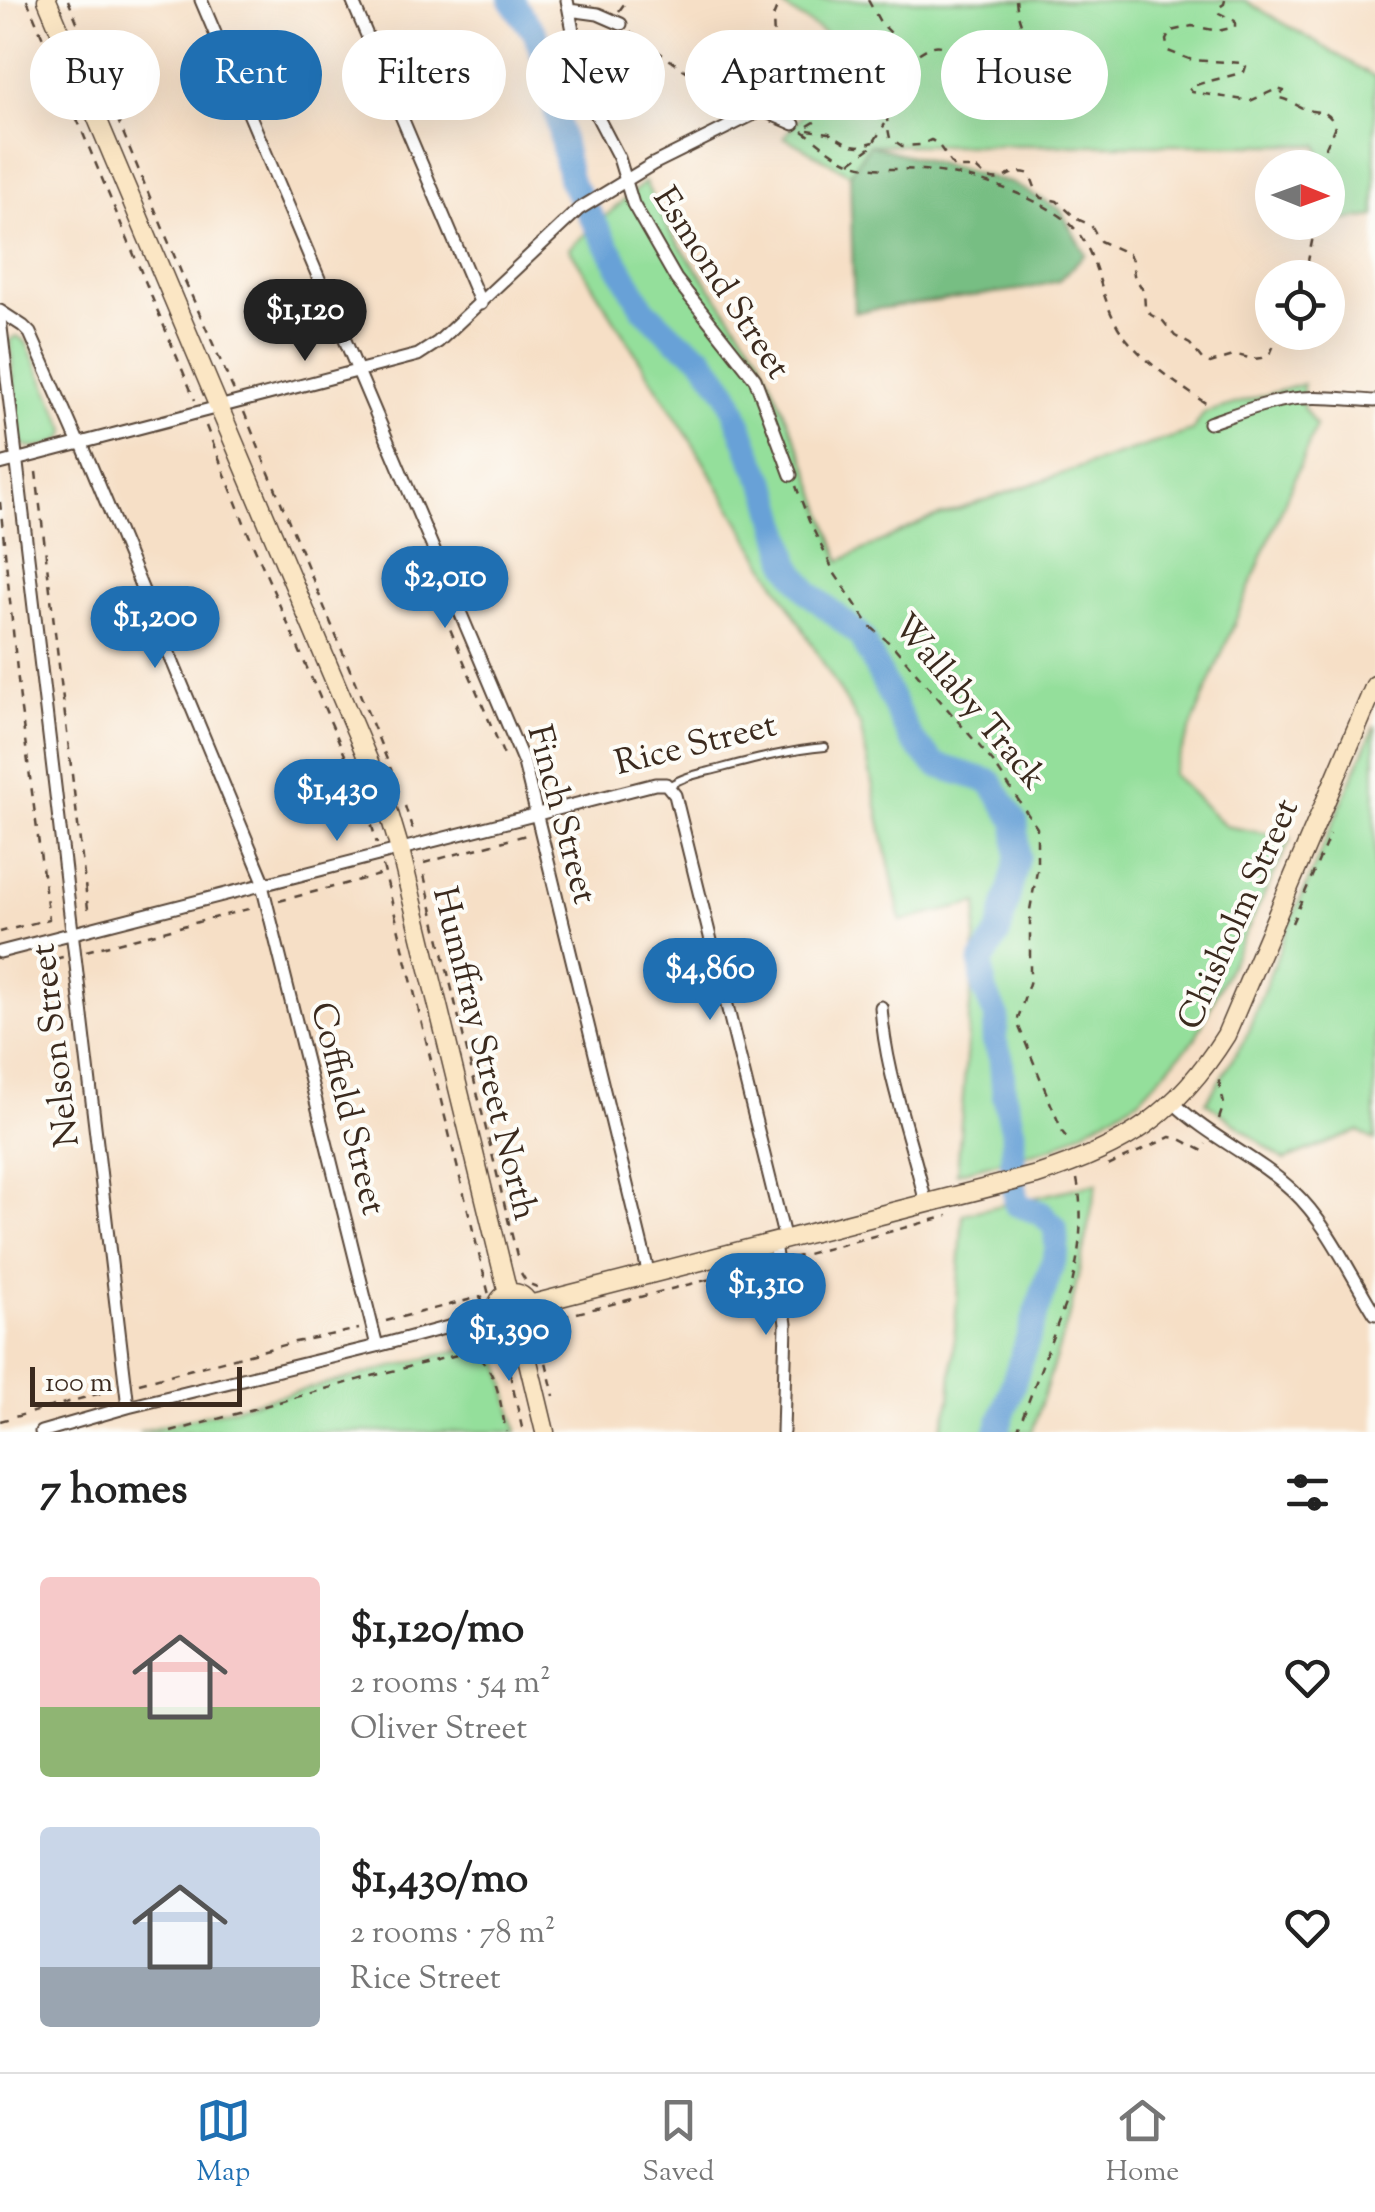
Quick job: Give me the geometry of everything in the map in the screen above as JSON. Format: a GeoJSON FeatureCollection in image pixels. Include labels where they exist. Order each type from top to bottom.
{"type":"FeatureCollection","features":[{"type":"Feature","properties":{"kind":"street","name":"Humffray Street North"},"geometry":{"type":"LineString","coordinates":[[47,0],[380,786],[400,850],[508,1293]]}},
{"type":"Feature","properties":{"kind":"street","name":"Finch Street"},"geometry":{"type":"LineString","coordinates":[[201,0],[524,763],[648,1275]]}},
{"type":"Feature","properties":{"kind":"street"},"geometry":{"type":"LineString","coordinates":[[352,0],[481,304]]}},
{"type":"Feature","properties":{"kind":"street"},"geometry":{"type":"LineString","coordinates":[[568,5],[621,24]]}},
{"type":"Feature","properties":{"kind":"street","name":"Esmond Street"},"geometry":{"type":"LineString","coordinates":[[568,5],[585,93],[619,158],[640,219],[676,279],[755,379],[792,475]]}},
{"type":"Feature","properties":{"kind":"street"},"geometry":{"type":"LineString","coordinates":[[0,464],[358,372],[428,350],[579,209],[685,147],[741,120]]}},
{"type":"Feature","properties":{"kind":"street"},"geometry":{"type":"LineString","coordinates":[[781,120],[798,127]]}},
{"type":"Feature","properties":{"kind":"street","name":"Coffield Street"},"geometry":{"type":"LineString","coordinates":[[0,315],[30,333],[81,444],[264,884],[377,1346]]}},
{"type":"Feature","properties":{"kind":"street","name":"Nelson Street"},"geometry":{"type":"LineString","coordinates":[[0,315],[128,1407]]}},
{"type":"Feature","properties":{"kind":"street"},"geometry":{"type":"LineString","coordinates":[[1209,423],[1303,398],[1375,401]]}},
{"type":"Feature","properties":{"kind":"street","name":"Chisholm Street"},"geometry":{"type":"LineString","coordinates":[[535,1303],[1005,1183],[1076,1162],[1144,1128],[1202,1072],[1226,1035],[1375,685]]}},
{"type":"Feature","properties":{"kind":"street","name":"Rice Street"},"geometry":{"type":"LineString","coordinates":[[0,952],[655,784],[669,786]]}},
{"type":"Feature","properties":{"kind":"street"},"geometry":{"type":"LineString","coordinates":[[669,786],[676,795],[779,1241],[786,1324],[784,1432]]}},
{"type":"Feature","properties":{"kind":"street"},"geometry":{"type":"LineString","coordinates":[[881,1007],[891,1077],[926,1204]]}},
{"type":"Feature","properties":{"kind":"street"},"geometry":{"type":"LineString","coordinates":[[1174,1103],[1300,1199],[1375,1314]]}},
{"type":"Feature","properties":{"kind":"street"},"geometry":{"type":"LineString","coordinates":[[41,1432],[128,1407],[490,1320],[519,1324],[535,1303],[521,1294],[508,1293],[498,1300],[490,1320]]}},
{"type":"Feature","properties":{"kind":"street"},"geometry":{"type":"LineString","coordinates":[[519,1324],[545,1432]]}},
{"type":"Feature","properties":{"kind":"lane","name":"Rice Street"},"geometry":{"type":"LineString","coordinates":[[669,786],[684,777],[735,764],[825,747]]}},
{"type":"Feature","properties":{"kind":"path"},"geometry":{"type":"LineString","coordinates":[[0,1420],[488,1294],[365,801],[249,535],[27,0]]}},
{"type":"Feature","properties":{"kind":"path"},"geometry":{"type":"LineString","coordinates":[[68,0],[400,792]]}},
{"type":"Feature","properties":{"kind":"path"},"geometry":{"type":"LineString","coordinates":[[774,30],[773,16],[780,0]]}},
{"type":"Feature","properties":{"kind":"path"},"geometry":{"type":"LineString","coordinates":[[868,0],[888,30]]}},
{"type":"Feature","properties":{"kind":"path"},"geometry":{"type":"LineString","coordinates":[[921,52],[932,45],[943,45],[953,51],[955,58],[952,82],[972,82],[990,90],[995,86],[999,64],[1008,54],[1015,49],[1035,48],[1019,23],[1016,0]]}},
{"type":"Feature","properties":{"kind":"path"},"geometry":{"type":"LineString","coordinates":[[1224,0],[1219,13],[1232,17],[1234,26],[1218,30],[1192,26],[1171,31],[1166,40],[1168,51],[1192,60],[1243,63],[1246,70],[1216,82],[1194,84],[1192,92],[1250,100],[1284,90],[1280,98],[1331,117],[1335,126],[1325,150]]}},
{"type":"Feature","properties":{"kind":"path"},"geometry":{"type":"LineString","coordinates":[[621,24],[685,69]]}},
{"type":"Feature","properties":{"kind":"path"},"geometry":{"type":"LineString","coordinates":[[798,127],[812,120]]}},
{"type":"Feature","properties":{"kind":"path"},"geometry":{"type":"LineString","coordinates":[[886,120],[890,138],[902,146],[932,140],[955,168],[976,168],[993,181],[1016,172],[1030,174],[1042,198],[1063,204],[1077,220],[1091,225],[1100,240],[1129,254],[1151,315],[1190,344],[1202,359],[1210,363],[1237,355],[1262,358],[1271,350]]}},
{"type":"Feature","properties":{"kind":"path"},"geometry":{"type":"LineString","coordinates":[[850,162],[874,142],[886,123]]}},
{"type":"Feature","properties":{"kind":"path"},"geometry":{"type":"LineString","coordinates":[[798,127],[829,133],[850,145],[874,142]]}},
{"type":"Feature","properties":{"kind":"path"},"geometry":{"type":"LineString","coordinates":[[798,127],[850,162],[875,169],[956,176],[1008,192],[1061,216],[1087,244],[1113,317],[1130,344],[1200,400],[1233,415]]}},
{"type":"Feature","properties":{"kind":"path"},"geometry":{"type":"LineString","coordinates":[[36,472],[88,909]]}},
{"type":"Feature","properties":{"kind":"path","name":"Wallaby Track"},"geometry":{"type":"LineString","coordinates":[[792,475],[835,574],[870,626],[894,647],[993,762],[1038,828],[1037,871],[1030,910],[1030,980],[1017,1022],[1063,1132],[1076,1151],[1081,1224],[1071,1288],[1018,1432]]}},
{"type":"Feature","properties":{"kind":"path"},"geometry":{"type":"LineString","coordinates":[[0,502],[21,710],[50,918],[0,932]]}},
{"type":"Feature","properties":{"kind":"path"},"geometry":{"type":"LineString","coordinates":[[419,556],[505,758]]}},
{"type":"Feature","properties":{"kind":"path"},"geometry":{"type":"LineString","coordinates":[[404,805],[414,832]]}},
{"type":"Feature","properties":{"kind":"path"},"geometry":{"type":"LineString","coordinates":[[424,863],[527,834]]}},
{"type":"Feature","properties":{"kind":"path"},"geometry":{"type":"LineString","coordinates":[[419,855],[522,1276],[538,1289],[535,1303],[546,1321],[537,1323],[554,1396]]}},
{"type":"Feature","properties":{"kind":"path"},"geometry":{"type":"LineString","coordinates":[[54,959],[384,874]]}},
{"type":"Feature","properties":{"kind":"path"},"geometry":{"type":"LineString","coordinates":[[1103,1168],[1170,1137],[1203,1151],[1224,1107],[1218,1077]]}},
{"type":"Feature","properties":{"kind":"path"},"geometry":{"type":"LineString","coordinates":[[482,1296],[490,1320],[502,1338],[523,1432]]}},
{"type":"Feature","properties":{"kind":"path"},"geometry":{"type":"LineString","coordinates":[[480,1357],[490,1320]]}},
{"type":"Feature","properties":{"kind":"path"},"geometry":{"type":"LineString","coordinates":[[171,1432],[469,1352],[488,1364],[506,1432]]}},
{"type":"Feature","properties":{"kind":"green space"},"geometry":{"type":"Polygon","coordinates":[[[773,0],[1244,0],[1375,77],[1375,216],[1345,220],[1345,150],[1319,150],[1318,145],[869,145],[850,174],[784,137],[798,120],[921,120],[921,30],[820,30],[773,0]]]}},
{"type":"Feature","properties":{"kind":"green space"},"geometry":{"type":"Polygon","coordinates":[[[869,145],[1011,183],[1060,209],[1085,254],[1058,281],[854,312],[850,174],[869,145]]]}},
{"type":"Feature","properties":{"kind":"green space"},"geometry":{"type":"Polygon","coordinates":[[[645,182],[668,229],[760,356],[808,467],[840,561],[922,522],[1192,431],[1204,413],[1303,384],[1303,407],[1316,426],[1172,774],[1225,826],[1291,838],[1195,1039],[1139,1099],[1054,1147],[957,1173],[978,903],[901,921],[860,725],[696,449],[569,248],[645,182]]]}},
{"type":"Feature","properties":{"kind":"green space"},"geometry":{"type":"Polygon","coordinates":[[[17,336],[26,342],[66,429],[57,442],[36,448],[22,442],[18,431],[10,340],[17,336]]]}},
{"type":"Feature","properties":{"kind":"green space"},"geometry":{"type":"Polygon","coordinates":[[[1375,725],[1375,1141],[1359,1131],[1284,1160],[1206,1102],[1245,1039],[1375,725]]]}},
{"type":"Feature","properties":{"kind":"green space"},"geometry":{"type":"Polygon","coordinates":[[[1097,1183],[1071,1310],[1032,1432],[940,1432],[950,1401],[963,1214],[1097,1183]]]}},
{"type":"Feature","properties":{"kind":"green space"},"geometry":{"type":"Polygon","coordinates":[[[495,1341],[517,1432],[138,1432],[495,1341]]]}},
{"type":"Feature","properties":{"kind":"waterway"},"geometry":{"type":"LineString","coordinates":[[511,0],[535,34],[545,60],[570,180],[643,308],[675,339],[702,357],[728,393],[770,493],[789,565],[808,592],[861,636],[911,739],[936,765],[991,782],[1016,822],[1018,857],[999,932],[981,963],[984,989],[997,1018],[994,1040],[1001,1058],[1013,1131],[1016,1204],[1041,1213],[1055,1227],[1057,1250],[997,1432]]}}]}
